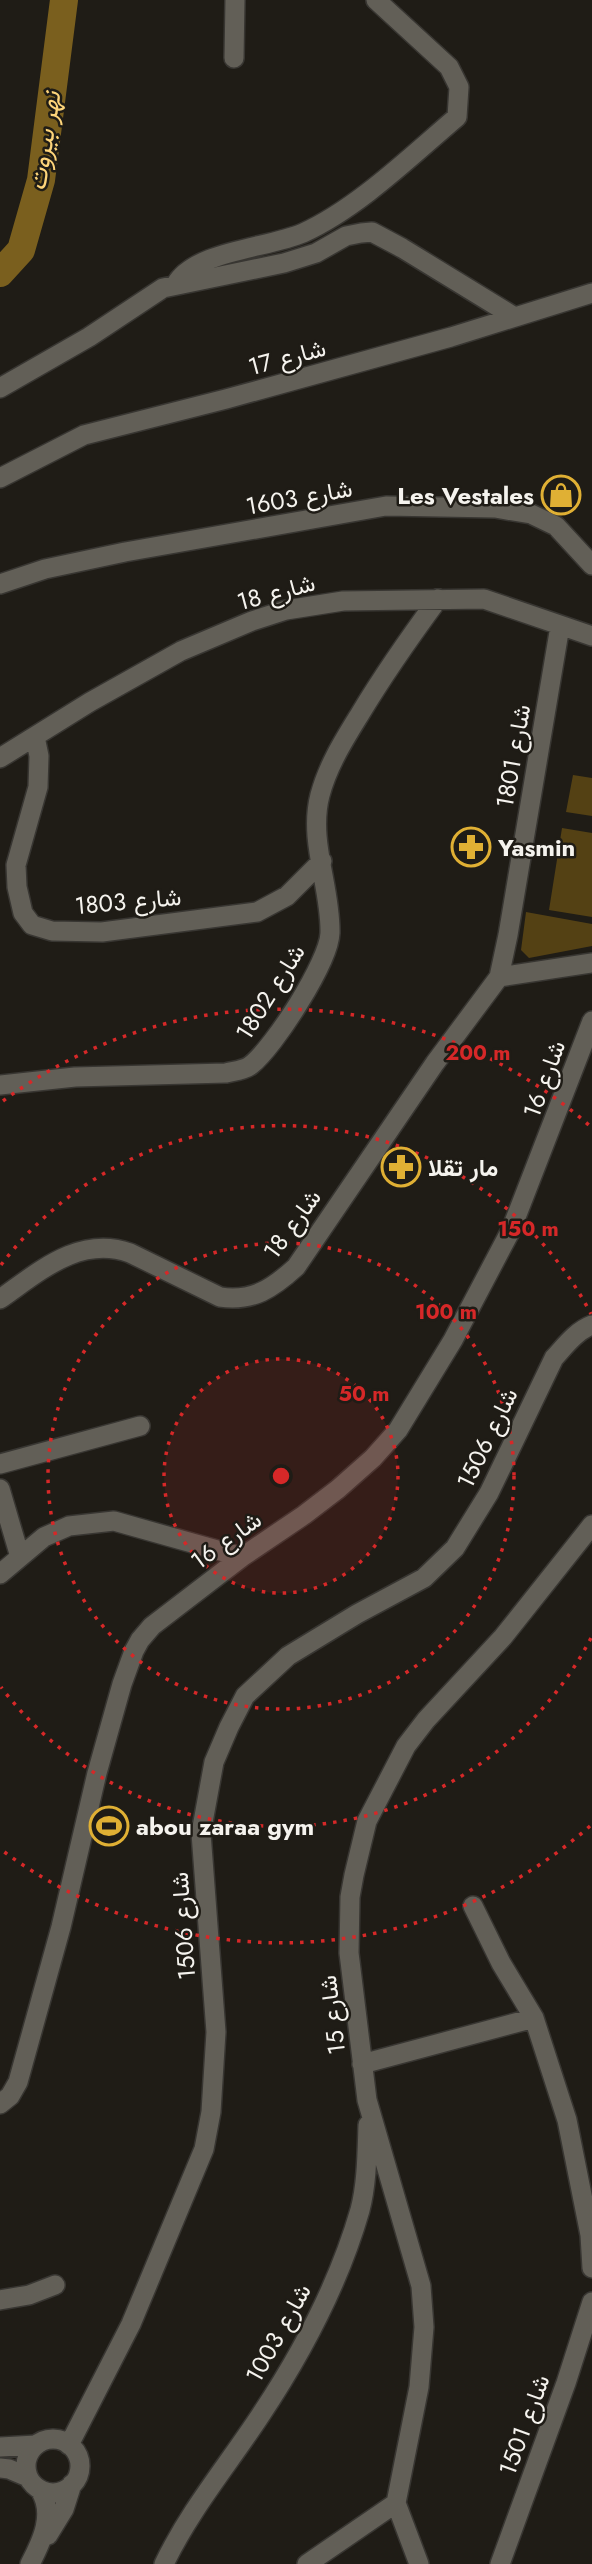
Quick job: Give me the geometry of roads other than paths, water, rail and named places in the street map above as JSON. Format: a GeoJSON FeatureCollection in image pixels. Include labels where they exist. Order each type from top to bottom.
{"type":"FeatureCollection","features":[{"type":"Feature","properties":{"kind":"street"},"geometry":{"type":"LineString","coordinates":[[234,58],[235,0]]}},
{"type":"Feature","properties":{"kind":"street"},"geometry":{"type":"LineString","coordinates":[[176,285],[181,276],[189,270],[223,255],[301,234],[331,218],[457,117],[459,87],[449,67],[376,0]]}},
{"type":"Feature","properties":{"kind":"street"},"geometry":{"type":"LineString","coordinates":[[0,388],[89,337],[163,288],[284,263],[316,253],[346,236],[372,232],[513,316]]}},
{"type":"Feature","properties":{"kind":"street","name":"شارع 17"},"geometry":{"type":"LineString","coordinates":[[0,478],[84,435],[438,340],[592,293]]}},
{"type":"Feature","properties":{"kind":"street","name":"شارع 1603"},"geometry":{"type":"LineString","coordinates":[[0,584],[45,569],[125,552],[386,506],[495,508],[531,514],[556,526],[592,565]]}},
{"type":"Feature","properties":{"kind":"street","name":"شارع 1802"},"geometry":{"type":"LineString","coordinates":[[0,1085],[75,1077],[208,1075],[249,1067],[274,1039],[306,989],[330,936],[322,861],[316,834],[320,798],[335,755],[388,668],[438,599]]}},
{"type":"Feature","properties":{"kind":"street","name":"شارع 18"},"geometry":{"type":"LineString","coordinates":[[0,758],[90,702],[181,651],[252,621],[286,610],[343,601],[484,599],[592,636]]}},
{"type":"Feature","properties":{"kind":"street","name":"شارع 1801"},"geometry":{"type":"LineString","coordinates":[[499,976],[560,626]]}},
{"type":"Feature","properties":{"kind":"street","name":"شارع 1803"},"geometry":{"type":"LineString","coordinates":[[35,737],[39,756],[38,787],[16,865],[17,887],[23,913],[32,925],[52,931],[103,932],[257,912],[287,896],[322,861]]}},
{"type":"Feature","properties":{"kind":"street"},"geometry":{"type":"LineString","coordinates":[[499,976],[592,963]]}},
{"type":"Feature","properties":{"kind":"street","name":"شارع 18"},"geometry":{"type":"LineString","coordinates":[[0,1299],[54,1261],[87,1248],[118,1248],[130,1252],[220,1297],[246,1298],[276,1285],[296,1267],[310,1248],[435,1063],[499,976]]}},
{"type":"Feature","properties":{"kind":"street","name":"شارع 16"},"geometry":{"type":"LineString","coordinates":[[0,2104],[10,2096],[18,2082],[61,1927],[97,1773],[134,1651],[140,1640],[152,1626],[242,1557],[304,1516],[338,1489],[390,1440],[418,1400],[511,1230],[592,1021]]}},
{"type":"Feature","properties":{"kind":"street","name":"شارع 1506"},"geometry":{"type":"LineString","coordinates":[[69,2445],[131,2324],[204,2149],[211,2112],[215,2032],[201,1833],[214,1762],[229,1727],[245,1696],[288,1656],[356,1614],[424,1578],[455,1548],[489,1493],[554,1358],[567,1343],[592,1325]]}},
{"type":"Feature","properties":{"kind":"street"},"geometry":{"type":"LineString","coordinates":[[0,1464],[140,1426]]}},
{"type":"Feature","properties":{"kind":"street"},"geometry":{"type":"LineString","coordinates":[[0,1489],[20,1558]]}},
{"type":"Feature","properties":{"kind":"street"},"geometry":{"type":"LineString","coordinates":[[0,1574],[44,1537],[69,1527],[114,1521],[242,1557]]}},
{"type":"Feature","properties":{"kind":"street","name":"شارع 15"},"geometry":{"type":"LineString","coordinates":[[396,2503],[419,2387],[424,2327],[418,2275],[367,2100],[349,1953],[350,1897],[367,1821],[406,1746],[426,1720],[503,1637],[592,1525]]}},
{"type":"Feature","properties":{"kind":"street"},"geometry":{"type":"LineString","coordinates":[[473,1906],[501,1963],[534,2018],[567,2120],[590,2235],[592,2268]]}},
{"type":"Feature","properties":{"kind":"street"},"geometry":{"type":"LineString","coordinates":[[362,2064],[534,2018]]}},
{"type":"Feature","properties":{"kind":"street","name":"شارع 1003"},"geometry":{"type":"LineString","coordinates":[[164,2564],[194,2508],[259,2418],[293,2363],[326,2301],[360,2208],[366,2168],[367,2100]]}},
{"type":"Feature","properties":{"kind":"street"},"geometry":{"type":"LineString","coordinates":[[0,2300],[29,2295],[55,2284]]}},
{"type":"Feature","properties":{"kind":"street","name":"شارع 1501"},"geometry":{"type":"LineString","coordinates":[[500,2564],[566,2383],[592,2302]]}},
{"type":"Feature","properties":{"kind":"street"},"geometry":{"type":"LineString","coordinates":[[0,2447],[36,2445],[53,2439],[69,2445],[79,2460],[77,2477],[60,2516],[34,2557]]}},
{"type":"Feature","properties":{"kind":"street"},"geometry":{"type":"LineString","coordinates":[[34,2557],[45,2526],[47,2507],[34,2484],[27,2460],[36,2445]]}},
{"type":"Feature","properties":{"kind":"street"},"geometry":{"type":"LineString","coordinates":[[0,2468],[9,2469],[34,2484],[57,2493],[72,2484]]}},
{"type":"Feature","properties":{"kind":"street"},"geometry":{"type":"LineString","coordinates":[[307,2564],[396,2503],[419,2564]]}},
{"type":"Feature","properties":{"kind":"waterway","name":"نهر بيروت"},"geometry":{"type":"LineString","coordinates":[[0,273],[21,250],[41,180],[64,0]]}},
{"type":"Feature","properties":{"kind":"place","name":"Les Vestales"},"geometry":{"type":"Point","coordinates":[561,495]}},
{"type":"Feature","properties":{"kind":"place","name":"Yasmin"},"geometry":{"type":"Point","coordinates":[471,847]}},
{"type":"Feature","properties":{"kind":"place","name":"مار تقلا"},"geometry":{"type":"Point","coordinates":[401,1167]}},
{"type":"Feature","properties":{"kind":"place","name":"abou zaraa gym"},"geometry":{"type":"Point","coordinates":[109,1826]}}]}
